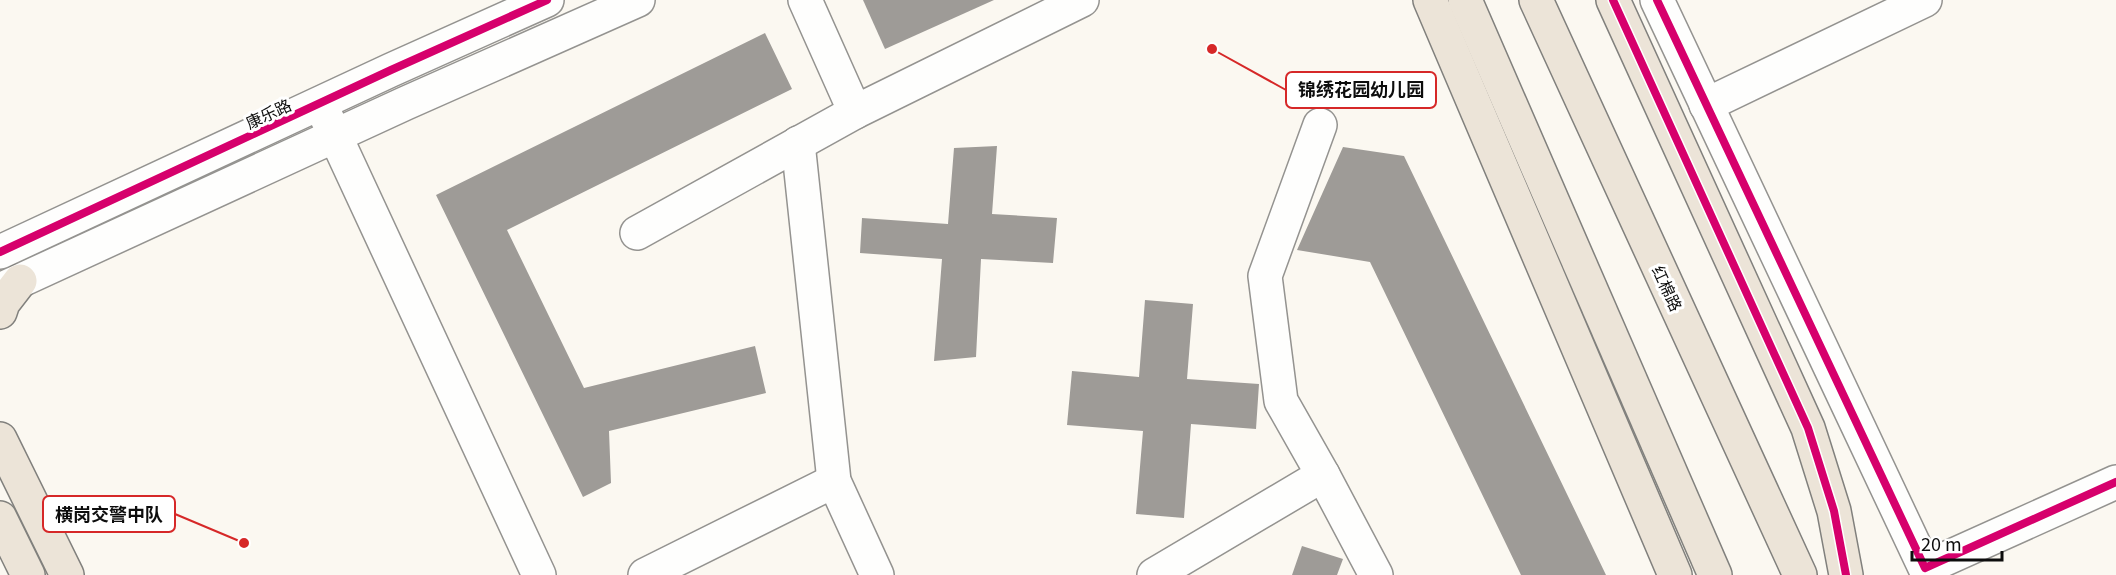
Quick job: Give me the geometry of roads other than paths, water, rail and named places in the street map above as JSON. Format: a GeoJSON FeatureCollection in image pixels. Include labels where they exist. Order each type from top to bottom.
{"type":"FeatureCollection","features":[{"type":"Feature","properties":{"kind":"main road"},"geometry":{"type":"LineString","coordinates":[[1430,0],[1675,575]]}},
{"type":"Feature","properties":{"kind":"main road"},"geometry":{"type":"LineString","coordinates":[[1465,0],[1715,575]]}},
{"type":"Feature","properties":{"kind":"main road","name":"红棉路"},"geometry":{"type":"LineString","coordinates":[[1536,0],[1800,575]]}},
{"type":"Feature","properties":{"kind":"main road"},"geometry":{"type":"LineString","coordinates":[[1613,0],[1808,428],[1834,511],[1846,575]]}},
{"type":"Feature","properties":{"kind":"main road"},"geometry":{"type":"LineString","coordinates":[[0,312],[10,286]]}},
{"type":"Feature","properties":{"kind":"main road"},"geometry":{"type":"LineString","coordinates":[[0,439],[68,575]]}},
{"type":"Feature","properties":{"kind":"main road"},"geometry":{"type":"LineString","coordinates":[[0,518],[28,575]]}},
{"type":"Feature","properties":{"kind":"street","name":"康乐路"},"geometry":{"type":"LineString","coordinates":[[0,252],[547,0]]}},
{"type":"Feature","properties":{"kind":"street"},"geometry":{"type":"LineString","coordinates":[[10,286],[638,0]]}},
{"type":"Feature","properties":{"kind":"street"},"geometry":{"type":"LineString","coordinates":[[805,0],[855,112]]}},
{"type":"Feature","properties":{"kind":"street"},"geometry":{"type":"LineString","coordinates":[[637,233],[855,112],[1082,0]]}},
{"type":"Feature","properties":{"kind":"street"},"geometry":{"type":"LineString","coordinates":[[1657,0],[1925,568],[2116,482]]}},
{"type":"Feature","properties":{"kind":"street"},"geometry":{"type":"LineString","coordinates":[[1706,105],[1925,0]]}},
{"type":"Feature","properties":{"kind":"street"},"geometry":{"type":"LineString","coordinates":[[320,104],[539,575]]}},
{"type":"Feature","properties":{"kind":"street"},"geometry":{"type":"LineString","coordinates":[[1320,125],[1265,276],[1281,401],[1376,575]]}},
{"type":"Feature","properties":{"kind":"street"},"geometry":{"type":"LineString","coordinates":[[798,143],[834,481],[877,575]]}},
{"type":"Feature","properties":{"kind":"street"},"geometry":{"type":"LineString","coordinates":[[1154,575],[1323,475]]}},
{"type":"Feature","properties":{"kind":"street"},"geometry":{"type":"LineString","coordinates":[[645,575],[834,481]]}},
{"type":"Feature","properties":{"kind":"place","name":"锦绣花园幼儿园"},"geometry":{"type":"Point","coordinates":[1212,49]}},
{"type":"Feature","properties":{"kind":"place","name":"横岗交警中队"},"geometry":{"type":"Point","coordinates":[244,543]}}]}
